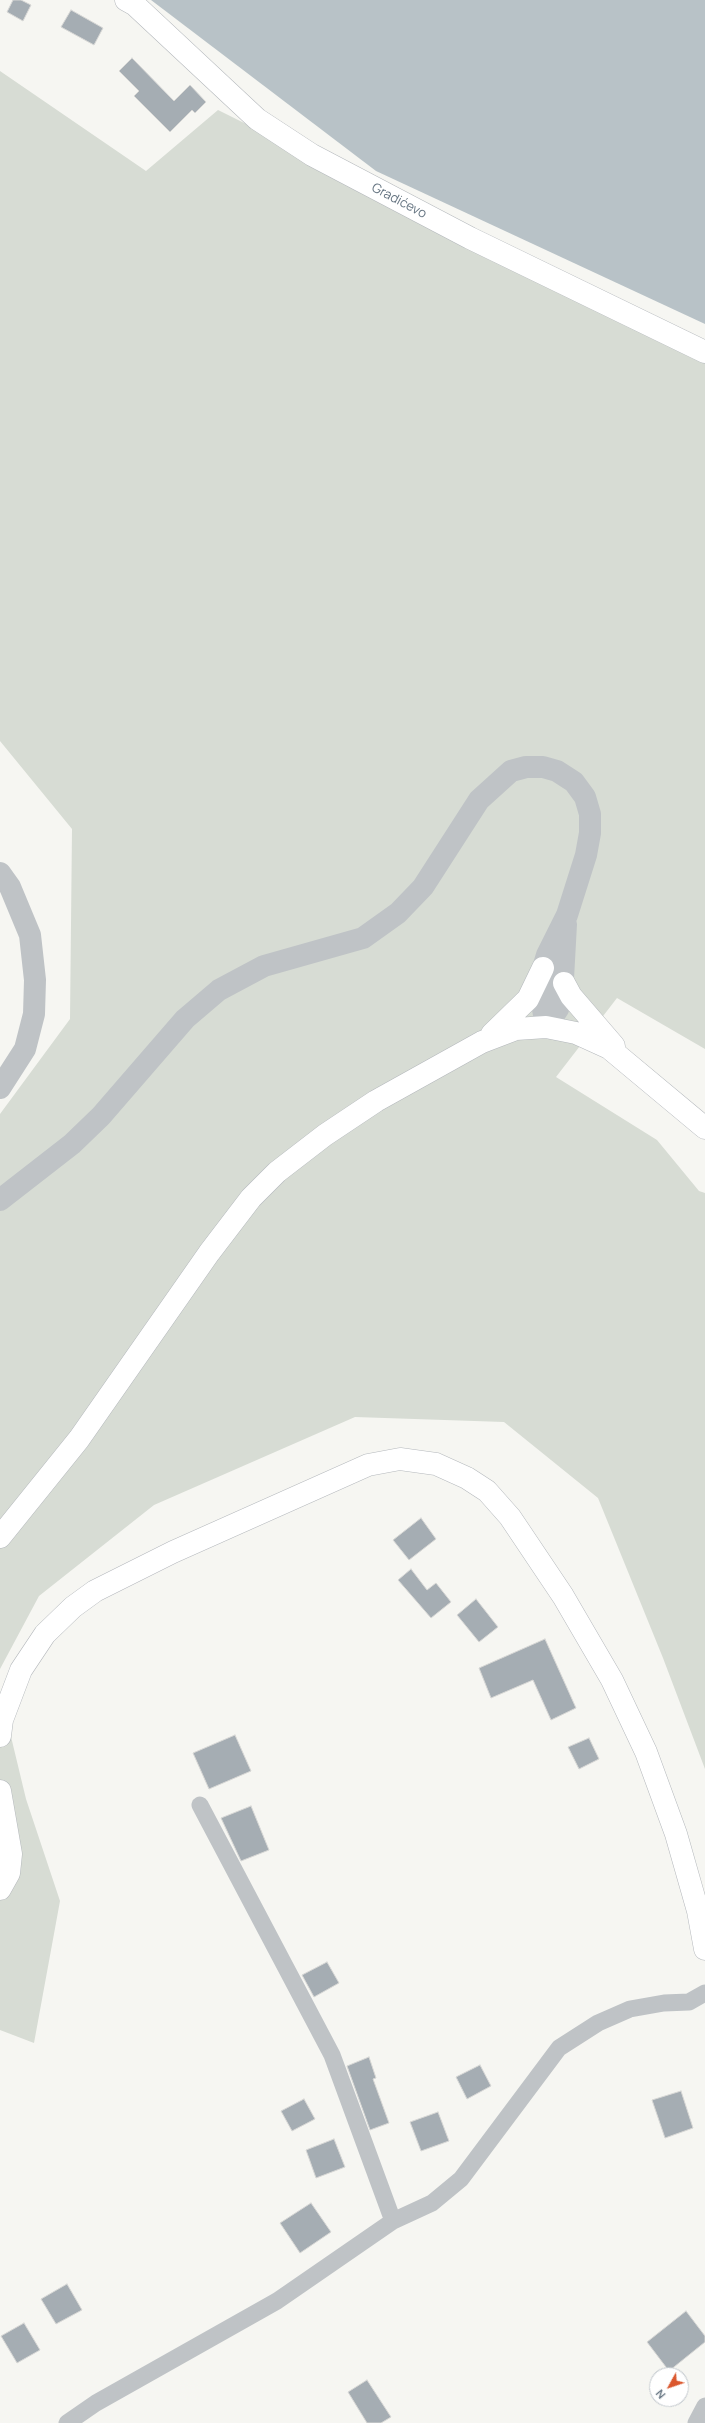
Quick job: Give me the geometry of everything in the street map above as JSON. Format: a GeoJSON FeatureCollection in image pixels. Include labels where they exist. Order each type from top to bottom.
{"type":"FeatureCollection","features":[{"type":"Feature","properties":{"kind":"main road","name":"Gradićevo"},"geometry":{"type":"LineString","coordinates":[[126,0],[140,10],[257,119],[312,156],[470,238],[705,352]]}},
{"type":"Feature","properties":{"kind":"main road"},"geometry":{"type":"LineString","coordinates":[[482,1042],[522,1007],[533,991],[543,968]]}},
{"type":"Feature","properties":{"kind":"main road"},"geometry":{"type":"LineString","coordinates":[[564,983],[571,996],[625,1059]]}},
{"type":"Feature","properties":{"kind":"main road"},"geometry":{"type":"LineString","coordinates":[[0,1537],[79,1439],[209,1252],[251,1198],[277,1172],[348,1120],[482,1042],[516,1030],[546,1027],[576,1033],[609,1048],[625,1059],[705,1128]]}},
{"type":"Feature","properties":{"kind":"main road"},"geometry":{"type":"LineString","coordinates":[[0,1736],[2,1720],[21,1670],[45,1634],[73,1608],[95,1591],[173,1552],[368,1465],[400,1459],[436,1464],[467,1478],[487,1491],[510,1517],[563,1596],[612,1680],[646,1752],[676,1834],[698,1911],[705,1949]]}},
{"type":"Feature","properties":{"kind":"main road"},"geometry":{"type":"LineString","coordinates":[[0,1791],[11,1854],[9,1872],[0,1889]]}},
{"type":"Feature","properties":{"kind":"street"},"geometry":{"type":"LineString","coordinates":[[0,1200],[44,1168],[87,1130],[185,1019],[219,990],[264,966],[363,938],[398,913],[423,887],[479,800],[511,771],[526,767],[543,767],[557,771],[574,782],[585,797],[590,814],[590,833],[586,855],[566,915],[552,944],[543,968],[541,998],[546,1027]]}},
{"type":"Feature","properties":{"kind":"street"},"geometry":{"type":"LineString","coordinates":[[0,873],[10,887],[30,935],[35,980],[34,1014],[25,1049],[0,1088]]}},
{"type":"Feature","properties":{"kind":"street"},"geometry":{"type":"LineString","coordinates":[[546,1027],[558,1009],[564,983],[566,915]]}},
{"type":"Feature","properties":{"kind":"street"},"geometry":{"type":"LineString","coordinates":[[200,1805],[332,2055],[393,2221]]}},
{"type":"Feature","properties":{"kind":"street"},"geometry":{"type":"LineString","coordinates":[[67,2423],[96,2403],[277,2301],[393,2221],[432,2203],[461,2179],[559,2048],[598,2023],[630,2009],[664,2003],[689,2002],[705,1993]]}},
{"type":"Feature","properties":{"kind":"street"},"geometry":{"type":"LineString","coordinates":[[696,2423],[705,2406]]}},
{"type":"Feature","properties":{"kind":"shaded area"},"geometry":{"type":"Polygon","coordinates":[[[151,0],[705,0],[705,324],[376,171],[151,0]]]}},
{"type":"Feature","properties":{"kind":"shaded area"},"geometry":{"type":"Polygon","coordinates":[[[0,71],[146,171],[218,110],[705,352],[705,1049],[617,998],[556,1077],[657,1140],[699,1191],[705,1193],[705,1769],[663,1658],[598,1498],[504,1422],[355,1417],[154,1505],[39,1596],[0,1669],[0,1114],[70,1019],[72,829],[0,741],[0,71]]]}},
{"type":"Feature","properties":{"kind":"shaded area"},"geometry":{"type":"Polygon","coordinates":[[[0,1691],[26,1799],[60,1901],[34,2043],[0,2030],[0,1691]]]}},
{"type":"Feature","properties":{"kind":"building"},"geometry":{"type":"Polygon","coordinates":[[[13,0],[21,0],[31,5],[23,21],[7,12],[13,0]]]}},
{"type":"Feature","properties":{"kind":"building"},"geometry":{"type":"Polygon","coordinates":[[[71,10],[103,28],[94,45],[61,27],[71,10]]]}},
{"type":"Feature","properties":{"kind":"building"},"geometry":{"type":"Polygon","coordinates":[[[132,58],[174,101],[190,85],[206,102],[195,113],[192,110],[170,132],[134,96],[139,91],[119,71],[132,58]]]}},
{"type":"Feature","properties":{"kind":"building"},"geometry":{"type":"Polygon","coordinates":[[[421,1518],[436,1539],[409,1560],[393,1540],[421,1518]]]}},
{"type":"Feature","properties":{"kind":"building"},"geometry":{"type":"Polygon","coordinates":[[[411,1569],[427,1590],[436,1583],[451,1602],[431,1618],[398,1580],[411,1569]]]}},
{"type":"Feature","properties":{"kind":"building"},"geometry":{"type":"Polygon","coordinates":[[[476,1599],[498,1627],[479,1642],[457,1615],[476,1599]]]}},
{"type":"Feature","properties":{"kind":"building"},"geometry":{"type":"Polygon","coordinates":[[[545,1639],[576,1708],[551,1720],[533,1680],[491,1698],[479,1668],[545,1639]]]}},
{"type":"Feature","properties":{"kind":"building"},"geometry":{"type":"Polygon","coordinates":[[[235,1735],[251,1771],[209,1789],[193,1753],[235,1735]]]}},
{"type":"Feature","properties":{"kind":"building"},"geometry":{"type":"Polygon","coordinates":[[[589,1738],[599,1759],[579,1769],[568,1747],[589,1738]]]}},
{"type":"Feature","properties":{"kind":"building"},"geometry":{"type":"Polygon","coordinates":[[[251,1806],[269,1850],[241,1861],[221,1818],[251,1806]]]}},
{"type":"Feature","properties":{"kind":"building"},"geometry":{"type":"Polygon","coordinates":[[[327,1962],[339,1983],[314,1997],[302,1975],[327,1962]]]}},
{"type":"Feature","properties":{"kind":"building"},"geometry":{"type":"Polygon","coordinates":[[[369,2057],[376,2078],[373,2079],[389,2123],[370,2130],[347,2066],[369,2057]]]}},
{"type":"Feature","properties":{"kind":"building"},"geometry":{"type":"Polygon","coordinates":[[[480,2065],[491,2086],[467,2099],[456,2077],[480,2065]]]}},
{"type":"Feature","properties":{"kind":"building"},"geometry":{"type":"Polygon","coordinates":[[[681,2091],[693,2128],[665,2138],[652,2100],[681,2091]]]}},
{"type":"Feature","properties":{"kind":"building"},"geometry":{"type":"Polygon","coordinates":[[[304,2099],[315,2119],[292,2131],[281,2111],[304,2099]]]}},
{"type":"Feature","properties":{"kind":"building"},"geometry":{"type":"Polygon","coordinates":[[[438,2112],[449,2141],[421,2151],[410,2122],[438,2112]]]}},
{"type":"Feature","properties":{"kind":"building"},"geometry":{"type":"Polygon","coordinates":[[[334,2139],[345,2167],[316,2178],[306,2150],[334,2139]]]}},
{"type":"Feature","properties":{"kind":"building"},"geometry":{"type":"Polygon","coordinates":[[[311,2203],[331,2232],[300,2253],[280,2223],[311,2203]]]}},
{"type":"Feature","properties":{"kind":"building"},"geometry":{"type":"Polygon","coordinates":[[[67,2284],[82,2310],[56,2324],[41,2299],[67,2284]]]}},
{"type":"Feature","properties":{"kind":"building"},"geometry":{"type":"Polygon","coordinates":[[[686,2311],[705,2336],[705,2342],[674,2367],[666,2367],[647,2342],[686,2311]]]}},
{"type":"Feature","properties":{"kind":"building"},"geometry":{"type":"Polygon","coordinates":[[[24,2323],[40,2350],[17,2363],[1,2336],[24,2323]]]}},
{"type":"Feature","properties":{"kind":"building"},"geometry":{"type":"Polygon","coordinates":[[[367,2380],[391,2417],[381,2423],[367,2423],[348,2392],[367,2380]]]}}]}
